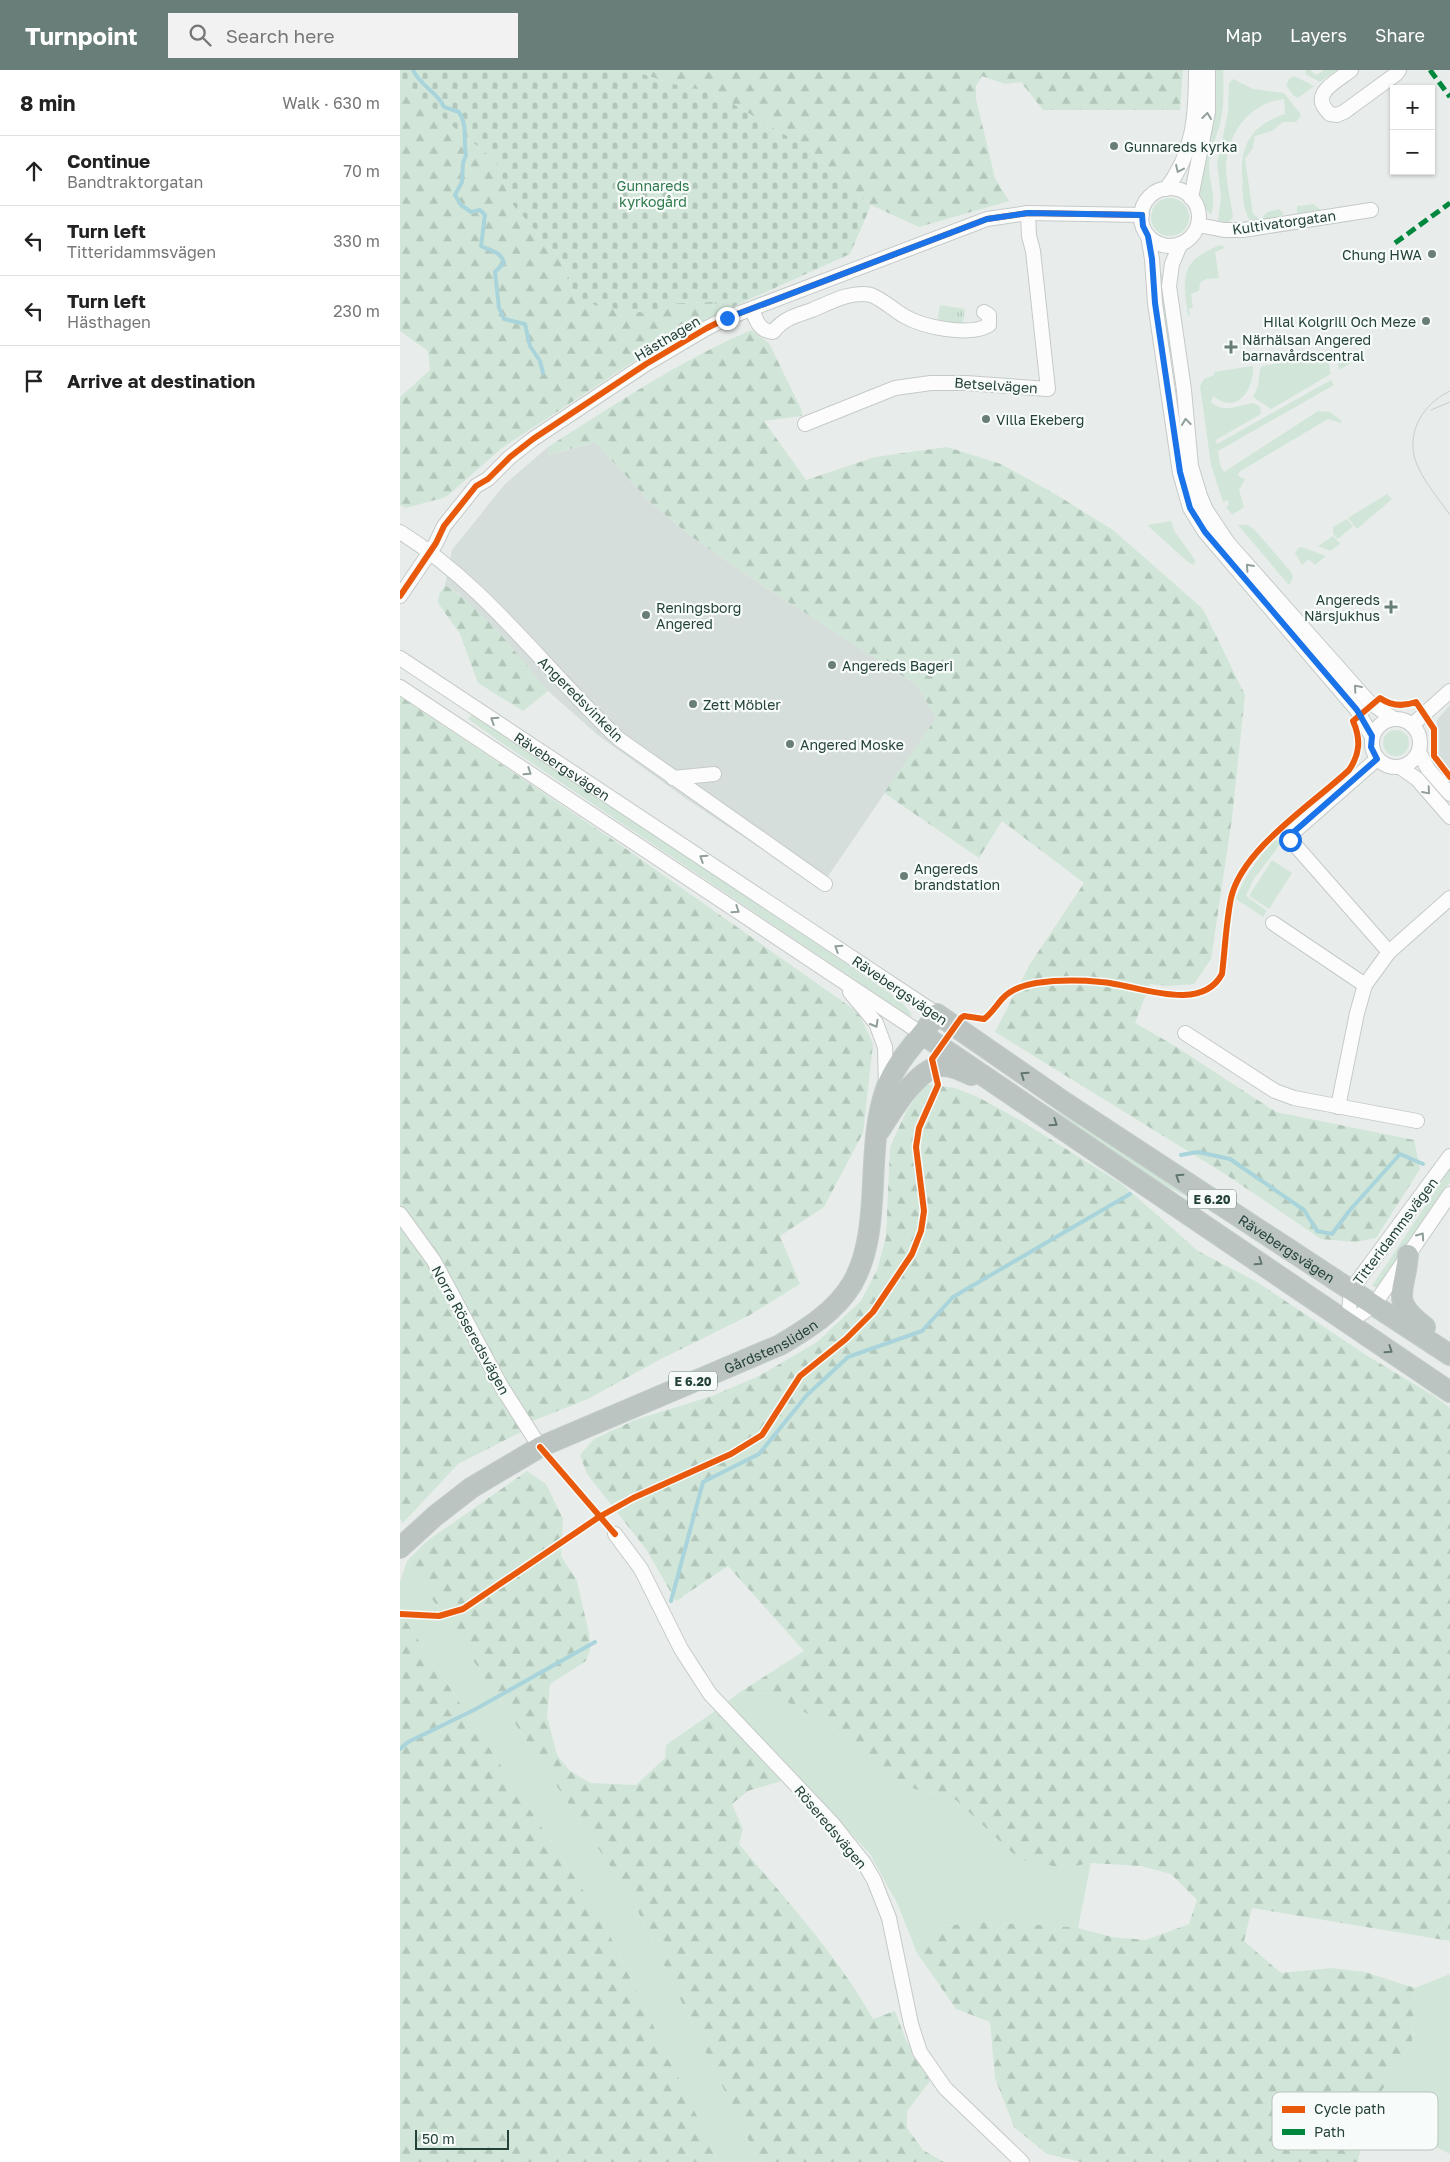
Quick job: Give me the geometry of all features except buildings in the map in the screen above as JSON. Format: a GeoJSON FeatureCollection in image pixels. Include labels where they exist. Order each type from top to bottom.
{"type":"FeatureCollection","features":[{"type":"Feature","properties":{"kind":"highway","name":"Gårdstensliden"},"geometry":{"type":"LineString","coordinates":[[400,1548],[435,1516],[471,1488],[540,1447],[780,1345],[813,1325],[832,1307],[852,1284],[864,1255],[870,1229],[879,1112],[886,1089],[896,1068],[937,1014]]}},
{"type":"Feature","properties":{"kind":"highway","name":"Rävebergsvägen"},"geometry":{"type":"LineString","coordinates":[[937,1014],[1064,1102],[1450,1355]]}},
{"type":"Feature","properties":{"kind":"highway","name":"Rävebergsvägen"},"geometry":{"type":"LineString","coordinates":[[922,1034],[1450,1392]]}},
{"type":"Feature","properties":{"kind":"highway","name":"E 6.20"},"geometry":{"type":"LineString","coordinates":[[876,1138],[903,1096],[923,1073],[934,1067],[944,1066],[959,1069],[990,1086],[1014,1095]]}},
{"type":"Feature","properties":{"kind":"highway"},"geometry":{"type":"LineString","coordinates":[[1408,1255],[1406,1275],[1402,1287],[1403,1305],[1409,1315],[1450,1347]]}},
{"type":"Feature","properties":{"kind":"street"},"geometry":{"type":"LineString","coordinates":[[1196,70],[1196,97],[1190,141],[1178,173],[1166,189],[1149,198],[1144,206],[1142,215],[1152,259],[1155,303],[1179,464],[1186,496],[1190,508],[1205,532],[1357,710],[1372,736]]}},
{"type":"Feature","properties":{"kind":"street"},"geometry":{"type":"LineString","coordinates":[[1148,236],[1160,244],[1180,245],[1191,237],[1198,225],[1198,211],[1192,198],[1208,112],[1208,70]]}},
{"type":"Feature","properties":{"kind":"street"},"geometry":{"type":"LineString","coordinates":[[1351,70],[1326,89],[1322,95],[1322,104],[1330,114],[1337,115],[1344,112],[1399,70]]}},
{"type":"Feature","properties":{"kind":"street"},"geometry":{"type":"LineString","coordinates":[[1166,189],[1177,190],[1192,198]]}},
{"type":"Feature","properties":{"kind":"street","name":"Kultivatorgatan"},"geometry":{"type":"LineString","coordinates":[[1198,225],[1224,230],[1243,230],[1371,210]]}},
{"type":"Feature","properties":{"kind":"street","name":"Hästhagen"},"geometry":{"type":"LineString","coordinates":[[400,596],[433,548],[451,531],[483,490],[488,479],[510,457],[533,439],[640,368],[707,328],[987,219],[1028,213],[1142,215]]}},
{"type":"Feature","properties":{"kind":"street","name":"Betselvägen"},"geometry":{"type":"LineString","coordinates":[[805,424],[895,388],[931,383],[966,383],[1048,389],[1033,251],[1029,236],[1028,213]]}},
{"type":"Feature","properties":{"kind":"street"},"geometry":{"type":"LineString","coordinates":[[1180,245],[1172,264],[1169,286],[1184,390],[1191,466],[1206,510],[1228,543],[1368,701],[1394,719]]}},
{"type":"Feature","properties":{"kind":"street"},"geometry":{"type":"LineString","coordinates":[[752,309],[760,327],[767,332],[773,332],[782,321],[854,295],[872,296],[905,317],[923,324],[959,330],[980,330],[989,325],[989,315],[984,312]]}},
{"type":"Feature","properties":{"kind":"street","name":"Angeredsvinkeln"},"geometry":{"type":"LineString","coordinates":[[400,532],[433,548],[589,711],[619,739],[825,884]]}},
{"type":"Feature","properties":{"kind":"street","name":"Rävebergsvägen"},"geometry":{"type":"LineString","coordinates":[[400,658],[937,1014]]}},
{"type":"Feature","properties":{"kind":"street","name":"Rävebergsvägen"},"geometry":{"type":"LineString","coordinates":[[400,687],[922,1034]]}},
{"type":"Feature","properties":{"kind":"street"},"geometry":{"type":"LineString","coordinates":[[1412,725],[1450,691]]}},
{"type":"Feature","properties":{"kind":"street"},"geometry":{"type":"LineString","coordinates":[[1400,768],[1412,762],[1419,752],[1420,739],[1412,725],[1404,720],[1394,719],[1380,724],[1372,736],[1371,747],[1377,759],[1387,766],[1400,768],[1417,779],[1450,817]]}},
{"type":"Feature","properties":{"kind":"street"},"geometry":{"type":"LineString","coordinates":[[1419,752],[1428,770],[1450,794]]}},
{"type":"Feature","properties":{"kind":"street"},"geometry":{"type":"LineString","coordinates":[[1377,759],[1288,837],[1389,952]]}},
{"type":"Feature","properties":{"kind":"street"},"geometry":{"type":"LineString","coordinates":[[673,778],[714,774]]}},
{"type":"Feature","properties":{"kind":"street"},"geometry":{"type":"LineString","coordinates":[[1338,1107],[1364,985],[1389,952],[1450,898]]}},
{"type":"Feature","properties":{"kind":"street"},"geometry":{"type":"LineString","coordinates":[[1274,923],[1364,985]]}},
{"type":"Feature","properties":{"kind":"street","name":"Rävebergsvägen"},"geometry":{"type":"LineString","coordinates":[[832,974],[856,997],[876,1024],[885,1047],[886,1089]]}},
{"type":"Feature","properties":{"kind":"street"},"geometry":{"type":"LineString","coordinates":[[1185,1033],[1274,1091],[1294,1098],[1417,1122]]}},
{"type":"Feature","properties":{"kind":"street","name":"Titteridammsvägen"},"geometry":{"type":"LineString","coordinates":[[1348,1323],[1352,1290],[1450,1156]]}},
{"type":"Feature","properties":{"kind":"street","name":"Titteridammsvägen"},"geometry":{"type":"LineString","coordinates":[[1348,1323],[1374,1305],[1450,1194]]}},
{"type":"Feature","properties":{"kind":"street","name":"Norra Röseredsvägen"},"geometry":{"type":"LineString","coordinates":[[400,1214],[434,1261],[501,1386],[540,1447]]}},
{"type":"Feature","properties":{"kind":"street","name":"Röseredsvägen"},"geometry":{"type":"LineString","coordinates":[[614,1534],[641,1569],[681,1649],[710,1694],[833,1824],[864,1863],[874,1880],[889,1918],[907,2009],[920,2052],[944,2088],[1022,2162]]}},
{"type":"Feature","properties":{"kind":"shaded area"},"geometry":{"type":"Polygon","coordinates":[[[595,442],[651,503],[692,537],[759,583],[917,685],[936,718],[820,888],[685,798],[599,736],[548,691],[495,629],[459,594],[445,585],[452,550],[505,484],[548,447],[549,455],[595,442]]]}},
{"type":"Feature","properties":{"kind":"shaded area"},"geometry":{"type":"Polygon","coordinates":[[[1450,705],[1450,770],[1436,754],[1437,720],[1450,705]]]}},
{"type":"Feature","properties":{"kind":"green space","name":"Gunnareds kyrkogård"},"geometry":{"type":"Polygon","coordinates":[[[400,70],[631,70],[672,84],[689,86],[728,101],[807,148],[871,205],[850,254],[726,310],[713,302],[671,303],[660,315],[597,306],[574,294],[564,262],[513,205],[495,160],[451,125],[400,78],[400,70]]]}},
{"type":"Feature","properties":{"kind":"green space"},"geometry":{"type":"Polygon","coordinates":[[[631,70],[1183,70],[1180,110],[1043,110],[1021,82],[1005,84],[982,76],[976,86],[976,99],[995,178],[1009,201],[919,227],[871,205],[807,148],[728,101],[689,86],[672,84],[631,70]]]}},
{"type":"Feature","properties":{"kind":"green space"},"geometry":{"type":"Polygon","coordinates":[[[1214,70],[1223,70],[1224,91],[1220,124],[1209,165],[1213,196],[1211,215],[1203,205],[1198,192],[1214,70]]]}},
{"type":"Feature","properties":{"kind":"green space"},"geometry":{"type":"Polygon","coordinates":[[[1306,70],[1310,70],[1316,75],[1324,70],[1337,70],[1320,82],[1305,74],[1306,70]]]}},
{"type":"Feature","properties":{"kind":"green space"},"geometry":{"type":"Polygon","coordinates":[[[1294,76],[1314,86],[1298,98],[1293,95],[1286,85],[1289,79],[1294,76]]]}},
{"type":"Feature","properties":{"kind":"green space"},"geometry":{"type":"Polygon","coordinates":[[[400,78],[451,125],[495,160],[513,205],[564,262],[574,294],[660,315],[671,303],[713,302],[726,310],[668,339],[502,448],[446,497],[406,508],[400,505],[400,397],[430,370],[428,351],[400,331],[400,78]]]}},
{"type":"Feature","properties":{"kind":"green space"},"geometry":{"type":"Polygon","coordinates":[[[1233,79],[1253,89],[1284,93],[1301,115],[1296,122],[1283,122],[1272,131],[1255,136],[1253,148],[1245,159],[1253,214],[1261,220],[1267,212],[1279,209],[1283,213],[1282,218],[1252,223],[1244,205],[1242,170],[1245,148],[1249,139],[1263,124],[1285,114],[1284,99],[1272,102],[1251,113],[1236,132],[1227,154],[1226,167],[1233,217],[1228,223],[1218,221],[1221,198],[1217,163],[1228,113],[1229,83],[1233,79]]]}},
{"type":"Feature","properties":{"kind":"green space"},"geometry":{"type":"Polygon","coordinates":[[[1170,198],[1183,204],[1189,217],[1183,230],[1170,236],[1157,230],[1151,217],[1157,204],[1170,198]]]}},
{"type":"Feature","properties":{"kind":"green space"},"geometry":{"type":"Polygon","coordinates":[[[1313,204],[1325,213],[1297,215],[1297,206],[1313,204]]]}},
{"type":"Feature","properties":{"kind":"green space"},"geometry":{"type":"Polygon","coordinates":[[[1222,245],[1224,248],[1215,252],[1219,278],[1206,279],[1200,283],[1199,291],[1191,294],[1193,308],[1189,309],[1190,315],[1188,316],[1185,280],[1190,265],[1204,253],[1222,245]]]}},
{"type":"Feature","properties":{"kind":"green space"},"geometry":{"type":"Polygon","coordinates":[[[1156,274],[1165,275],[1173,351],[1166,352],[1156,274]]]}},
{"type":"Feature","properties":{"kind":"green space"},"geometry":{"type":"Polygon","coordinates":[[[940,305],[965,309],[962,327],[937,323],[940,305]]]}},
{"type":"Feature","properties":{"kind":"green space"},"geometry":{"type":"Polygon","coordinates":[[[751,330],[769,343],[801,409],[802,416],[764,421],[806,480],[875,457],[947,447],[1001,464],[1055,494],[1113,530],[1203,609],[1245,695],[1232,818],[1211,959],[1194,984],[1168,986],[1150,984],[1135,1023],[1175,1046],[1276,1112],[1414,1140],[1420,1169],[1376,1238],[1355,1242],[1321,1239],[1225,1174],[995,1032],[1030,964],[1084,883],[1002,821],[979,858],[884,793],[936,718],[917,685],[759,583],[692,537],[651,503],[595,442],[548,455],[548,447],[622,400],[672,370],[751,330]]]}},
{"type":"Feature","properties":{"kind":"green space"},"geometry":{"type":"Polygon","coordinates":[[[1363,350],[1364,356],[1339,370],[1336,354],[1363,350]]]}},
{"type":"Feature","properties":{"kind":"green space"},"geometry":{"type":"Polygon","coordinates":[[[1327,355],[1331,374],[1271,409],[1253,397],[1258,386],[1260,369],[1263,366],[1327,355]]]}},
{"type":"Feature","properties":{"kind":"green space"},"geometry":{"type":"Polygon","coordinates":[[[1253,366],[1251,383],[1243,397],[1230,403],[1213,396],[1211,402],[1222,408],[1232,408],[1254,403],[1260,407],[1261,414],[1216,440],[1217,444],[1331,380],[1334,385],[1218,451],[1220,465],[1224,472],[1318,411],[1330,412],[1342,421],[1341,423],[1328,419],[1239,472],[1238,476],[1245,479],[1239,490],[1244,507],[1232,515],[1226,507],[1229,505],[1228,500],[1223,502],[1211,465],[1200,386],[1204,379],[1214,375],[1214,372],[1253,366]]]}},
{"type":"Feature","properties":{"kind":"green space"},"geometry":{"type":"Polygon","coordinates":[[[1387,494],[1392,499],[1357,529],[1348,518],[1387,494]]]}},
{"type":"Feature","properties":{"kind":"green space"},"geometry":{"type":"Polygon","coordinates":[[[1347,519],[1353,526],[1338,539],[1333,534],[1333,527],[1347,519]]]}},
{"type":"Feature","properties":{"kind":"green space"},"geometry":{"type":"Polygon","coordinates":[[[1171,521],[1175,532],[1195,560],[1194,565],[1188,562],[1147,525],[1171,521]]]}},
{"type":"Feature","properties":{"kind":"green space"},"geometry":{"type":"Polygon","coordinates":[[[1238,525],[1248,525],[1254,529],[1291,572],[1293,577],[1289,585],[1238,525]]]}},
{"type":"Feature","properties":{"kind":"green space"},"geometry":{"type":"Polygon","coordinates":[[[1333,536],[1340,544],[1330,551],[1318,546],[1333,536]]]}},
{"type":"Feature","properties":{"kind":"green space"},"geometry":{"type":"Polygon","coordinates":[[[1302,547],[1326,556],[1315,565],[1309,559],[1302,565],[1295,553],[1298,548],[1302,547]]]}},
{"type":"Feature","properties":{"kind":"green space"},"geometry":{"type":"Polygon","coordinates":[[[445,585],[474,607],[487,620],[548,691],[523,711],[478,683],[460,634],[438,603],[439,595],[445,585]]]}},
{"type":"Feature","properties":{"kind":"green space"},"geometry":{"type":"Polygon","coordinates":[[[400,696],[622,846],[859,1013],[873,1044],[863,1133],[824,1207],[780,1236],[800,1284],[748,1316],[659,1360],[588,1399],[525,1424],[527,1429],[458,1464],[403,1523],[400,1519],[400,696]]]}},
{"type":"Feature","properties":{"kind":"green space"},"geometry":{"type":"Polygon","coordinates":[[[472,715],[485,720],[844,962],[901,1001],[912,1015],[909,1016],[499,741],[468,719],[472,715]]]}},
{"type":"Feature","properties":{"kind":"green space"},"geometry":{"type":"Polygon","coordinates":[[[1396,730],[1405,734],[1409,743],[1405,752],[1396,756],[1387,752],[1383,743],[1387,734],[1396,730]]]}},
{"type":"Feature","properties":{"kind":"green space"},"geometry":{"type":"Polygon","coordinates":[[[1278,840],[1281,843],[1253,880],[1246,896],[1267,911],[1263,917],[1236,899],[1243,882],[1252,868],[1274,841],[1278,840]]]}},
{"type":"Feature","properties":{"kind":"green space"},"geometry":{"type":"Polygon","coordinates":[[[1272,860],[1292,873],[1269,909],[1249,896],[1272,860]]]}},
{"type":"Feature","properties":{"kind":"green space"},"geometry":{"type":"Polygon","coordinates":[[[925,1084],[955,1088],[978,1097],[1023,1122],[1122,1184],[1198,1251],[1257,1282],[1366,1355],[1434,1396],[1450,1408],[1450,1941],[1252,1908],[1244,1941],[1281,1973],[1331,1968],[1365,1972],[1415,1988],[1412,2042],[1381,2092],[1272,2092],[1272,2150],[1360,2150],[1358,2162],[1081,2162],[1047,2154],[1014,2127],[995,2078],[990,2022],[956,2009],[917,1953],[943,1926],[983,1922],[1078,1928],[1112,1937],[1146,1940],[1189,1924],[1197,1900],[1171,1874],[1141,1866],[1091,1863],[1063,1868],[1019,1859],[956,1800],[915,1789],[874,1768],[832,1728],[773,1694],[740,1692],[804,1651],[728,1566],[676,1601],[646,1549],[587,1474],[580,1455],[594,1439],[635,1420],[712,1396],[759,1376],[817,1342],[861,1301],[877,1270],[886,1237],[890,1147],[906,1112],[925,1084]]]}},
{"type":"Feature","properties":{"kind":"green space"},"geometry":{"type":"Polygon","coordinates":[[[1032,1097],[1086,1128],[1219,1212],[1155,1181],[1032,1097]]]}},
{"type":"Feature","properties":{"kind":"green space"},"geometry":{"type":"Polygon","coordinates":[[[1450,1169],[1450,1182],[1378,1288],[1372,1286],[1450,1169]]]}},
{"type":"Feature","properties":{"kind":"green space"},"geometry":{"type":"Polygon","coordinates":[[[527,1471],[546,1484],[563,1519],[561,1556],[577,1581],[589,1634],[590,1650],[586,1661],[550,1684],[547,1716],[557,1755],[570,1771],[591,1783],[636,1785],[665,1758],[666,1745],[715,1711],[763,1758],[781,1781],[748,1791],[732,1804],[743,1829],[739,1844],[827,1950],[859,1995],[873,2019],[895,2011],[906,2040],[930,2081],[907,2111],[907,2128],[923,2150],[944,2162],[759,2162],[632,1899],[407,1561],[427,1541],[527,1471]]]}},
{"type":"Feature","properties":{"kind":"green space"},"geometry":{"type":"Polygon","coordinates":[[[407,1561],[632,1899],[759,2162],[719,2162],[602,1919],[400,1612],[400,1582],[407,1561]]]}},
{"type":"Feature","properties":{"kind":"green space"},"geometry":{"type":"Polygon","coordinates":[[[400,1612],[602,1919],[719,2162],[400,2162],[400,1612]]]}},
{"type":"Feature","properties":{"kind":"green space"},"geometry":{"type":"Polygon","coordinates":[[[740,1692],[773,1694],[832,1728],[874,1768],[915,1789],[956,1800],[1019,1858],[1063,1868],[1091,1863],[1078,1928],[983,1922],[943,1926],[917,1953],[898,1905],[870,1854],[803,1781],[781,1781],[763,1758],[715,1711],[740,1692]]]}},
{"type":"Feature","properties":{"kind":"green space"},"geometry":{"type":"Polygon","coordinates":[[[1450,1974],[1450,2154],[1438,2148],[1438,2092],[1381,2092],[1412,2042],[1415,1988],[1450,1974]]]}},
{"type":"Feature","properties":{"kind":"waterway"},"geometry":{"type":"LineString","coordinates":[[413,70],[416,76],[438,97],[444,107],[459,112],[462,117],[466,155],[463,163],[462,182],[455,195],[461,205],[471,212],[480,210],[485,215],[481,246],[498,254],[504,263],[495,272],[499,308],[504,319],[525,324],[530,346],[540,361],[543,373]]}},
{"type":"Feature","properties":{"kind":"waterway"},"geometry":{"type":"LineString","coordinates":[[1181,1155],[1198,1152],[1230,1159],[1304,1210],[1317,1231],[1332,1234],[1350,1210],[1400,1154],[1423,1164]]}},
{"type":"Feature","properties":{"kind":"waterway"},"geometry":{"type":"LineString","coordinates":[[671,1601],[703,1482],[759,1454],[807,1395],[848,1357],[922,1331],[953,1297],[1130,1194]]}},
{"type":"Feature","properties":{"kind":"waterway"},"geometry":{"type":"LineString","coordinates":[[400,1749],[408,1742],[474,1710],[595,1642]]}},
{"type":"Feature","properties":{"kind":"tram line"},"geometry":{"type":"LineString","coordinates":[[1450,391],[1439,397],[1423,414],[1417,424],[1413,446],[1422,475],[1450,515]]}},
{"type":"Feature","properties":{"kind":"tram line"},"geometry":{"type":"LineString","coordinates":[[1431,410],[1450,402]]}},
{"type":"Feature","properties":{"kind":"marked path"},"geometry":{"type":"LineString","coordinates":[[1430,70],[1450,97]]}},
{"type":"Feature","properties":{"kind":"marked path"},"geometry":{"type":"LineString","coordinates":[[1395,243],[1450,203]]}},
{"type":"Feature","properties":{"kind":"cycle path"},"geometry":{"type":"LineString","coordinates":[[400,596],[436,543],[444,526],[476,486],[488,479],[510,457],[533,439],[646,364],[707,328],[727,318],[987,219],[1028,213],[1142,215]]}},
{"type":"Feature","properties":{"kind":"cycle path"},"geometry":{"type":"LineString","coordinates":[[400,1614],[439,1616],[463,1609],[599,1517],[633,1498],[731,1454],[762,1435],[800,1376],[846,1339],[873,1312],[912,1254],[921,1231],[924,1211],[916,1147],[919,1128],[938,1085],[932,1059],[961,1018],[964,1016],[984,1019],[1009,993],[1036,983],[1052,981],[1101,982],[1166,994],[1183,995],[1199,993],[1212,986],[1222,974],[1229,907],[1238,880],[1249,862],[1281,828],[1349,770],[1353,764],[1358,746],[1353,721],[1380,698],[1388,703],[1397,705],[1416,702],[1434,729],[1434,756],[1450,777]]}},
{"type":"Feature","properties":{"kind":"cycle path"},"geometry":{"type":"LineString","coordinates":[[540,1447],[615,1534]]}},
{"type":"Feature","properties":{"kind":"place","name":"Gunnareds kyrka"},"geometry":{"type":"Point","coordinates":[1114,146]}},
{"type":"Feature","properties":{"kind":"place","name":"Chung HWA"},"geometry":{"type":"Point","coordinates":[1432,254]}},
{"type":"Feature","properties":{"kind":"place","name":"Hilal Kolgrill Och Meze"},"geometry":{"type":"Point","coordinates":[1426,321]}},
{"type":"Feature","properties":{"kind":"place","name":"Närhälsan Angered barnavårdscentral"},"geometry":{"type":"Point","coordinates":[1231,347]}},
{"type":"Feature","properties":{"kind":"place","name":"Villa Ekeberg"},"geometry":{"type":"Point","coordinates":[986,419]}},
{"type":"Feature","properties":{"kind":"place","name":"Angereds Närsjukhus"},"geometry":{"type":"Point","coordinates":[1391,607]}},
{"type":"Feature","properties":{"kind":"place","name":"Reningsborg Angered"},"geometry":{"type":"Point","coordinates":[646,615]}},
{"type":"Feature","properties":{"kind":"place","name":"Angereds Bageri"},"geometry":{"type":"Point","coordinates":[832,665]}},
{"type":"Feature","properties":{"kind":"place","name":"Zett Möbler"},"geometry":{"type":"Point","coordinates":[693,704]}},
{"type":"Feature","properties":{"kind":"place","name":"Angered Moske"},"geometry":{"type":"Point","coordinates":[790,744]}},
{"type":"Feature","properties":{"kind":"place","name":"Angereds brandstation"},"geometry":{"type":"Point","coordinates":[904,876]}},
{"type":"Feature","properties":{"kind":"route"},"geometry":{"type":"LineString","coordinates":[[727,318],[987,219],[1028,213],[1142,215],[1142,223],[1148,236],[1152,259],[1155,303],[1180,472],[1190,508],[1205,532],[1357,710],[1366,722],[1372,736],[1371,747],[1377,759],[1288,837],[1290,840]]}}]}
